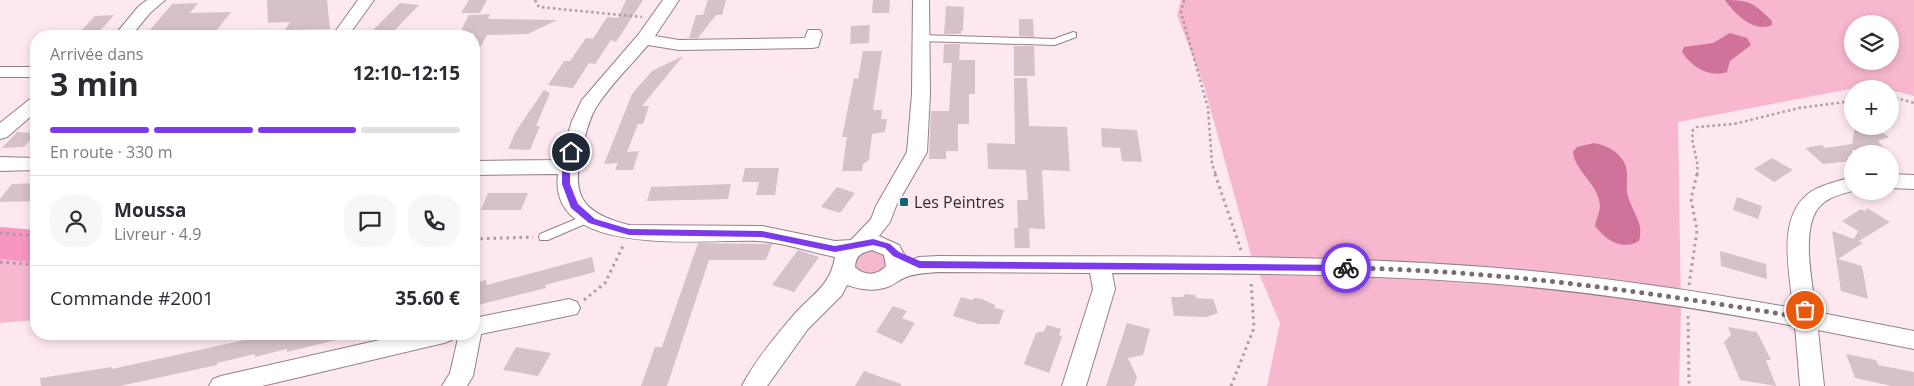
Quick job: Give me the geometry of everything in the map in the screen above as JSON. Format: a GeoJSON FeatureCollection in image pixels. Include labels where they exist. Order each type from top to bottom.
{"type":"FeatureCollection","features":[{"type":"Feature","properties":{"kind":"street"},"geometry":{"type":"LineString","coordinates":[[127,30],[144,10],[156,0]]}},
{"type":"Feature","properties":{"kind":"street"},"geometry":{"type":"LineString","coordinates":[[344,30],[366,0]]}},
{"type":"Feature","properties":{"kind":"street"},"geometry":{"type":"LineString","coordinates":[[754,386],[800,323],[880,222],[886,206],[917,152],[921,94],[922,0]]}},
{"type":"Feature","properties":{"kind":"street"},"geometry":{"type":"LineString","coordinates":[[667,7],[644,39],[591,100],[586,109],[566,167],[566,184],[574,206],[588,218],[608,228],[629,232],[762,234],[847,264],[878,282],[892,258],[880,222]]}},
{"type":"Feature","properties":{"kind":"street"},"geometry":{"type":"LineString","coordinates":[[644,39],[678,45],[812,43],[814,34]]}},
{"type":"Feature","properties":{"kind":"street"},"geometry":{"type":"LineString","coordinates":[[0,72],[30,72]]}},
{"type":"Feature","properties":{"kind":"street"},"geometry":{"type":"LineString","coordinates":[[0,133],[30,108]]}},
{"type":"Feature","properties":{"kind":"street"},"geometry":{"type":"LineString","coordinates":[[0,164],[30,164]]}},
{"type":"Feature","properties":{"kind":"street"},"geometry":{"type":"LineString","coordinates":[[480,168],[566,167]]}},
{"type":"Feature","properties":{"kind":"street"},"geometry":{"type":"LineString","coordinates":[[1899,181],[1914,182]]}},
{"type":"Feature","properties":{"kind":"street"},"geometry":{"type":"LineString","coordinates":[[1812,386],[1798,239],[1801,222],[1807,207],[1825,192],[1844,186]]}},
{"type":"Feature","properties":{"kind":"street"},"geometry":{"type":"LineString","coordinates":[[847,264],[873,242],[892,258],[919,264],[1367,268],[1487,275],[1689,299],[1806,318],[1914,340]]}},
{"type":"Feature","properties":{"kind":"street"},"geometry":{"type":"LineString","coordinates":[[1074,386],[1104,289],[1100,266]]}},
{"type":"Feature","properties":{"kind":"street"},"geometry":{"type":"LineString","coordinates":[[480,326],[569,308]]}},
{"type":"Feature","properties":{"kind":"street"},"geometry":{"type":"LineString","coordinates":[[221,386],[418,340]]}},
{"type":"Feature","properties":{"kind":"street"},"geometry":{"type":"LineString","coordinates":[[454,386],[461,376],[469,340]]}},
{"type":"Feature","properties":{"kind":"lane"},"geometry":{"type":"LineString","coordinates":[[921,38],[1055,42],[1073,34]]}},
{"type":"Feature","properties":{"kind":"lane"},"geometry":{"type":"LineString","coordinates":[[544,237],[588,218]]}},
{"type":"Feature","properties":{"kind":"path"},"geometry":{"type":"LineString","coordinates":[[535,0],[540,7],[654,18],[667,7]]}},
{"type":"Feature","properties":{"kind":"path"},"geometry":{"type":"LineString","coordinates":[[1184,0],[1181,12],[1208,108],[1212,164],[1241,250],[1249,267],[1253,294],[1254,328],[1230,386]]}},
{"type":"Feature","properties":{"kind":"path"},"geometry":{"type":"LineString","coordinates":[[1899,99],[1914,103]]}},
{"type":"Feature","properties":{"kind":"path"},"geometry":{"type":"LineString","coordinates":[[1689,386],[1689,299],[1697,230],[1692,199],[1698,169],[1690,138],[1693,130],[1704,125],[1732,124],[1763,119],[1777,112],[1805,107],[1828,107],[1844,103]]}},
{"type":"Feature","properties":{"kind":"path"},"geometry":{"type":"LineString","coordinates":[[569,308],[596,293],[606,282],[629,232]]}},
{"type":"Feature","properties":{"kind":"path"},"geometry":{"type":"LineString","coordinates":[[0,233],[30,236]]}},
{"type":"Feature","properties":{"kind":"path"},"geometry":{"type":"LineString","coordinates":[[480,239],[544,237]]}},
{"type":"Feature","properties":{"kind":"path"},"geometry":{"type":"LineString","coordinates":[[0,262],[30,264]]}},
{"type":"Feature","properties":{"kind":"shaded area"},"geometry":{"type":"Polygon","coordinates":[[[1181,0],[1914,0],[1914,96],[1899,92],[1899,80],[1844,80],[1844,90],[1678,122],[1681,312],[1679,386],[1267,386],[1280,323],[1251,255],[1204,86],[1177,15],[1181,0]]]}},
{"type":"Feature","properties":{"kind":"shaded area"},"geometry":{"type":"Polygon","coordinates":[[[1725,0],[1746,2],[1756,6],[1772,21],[1772,25],[1758,26],[1745,21],[1725,0]]]}},
{"type":"Feature","properties":{"kind":"shaded area"},"geometry":{"type":"Polygon","coordinates":[[[1730,33],[1747,38],[1751,45],[1730,61],[1727,72],[1714,74],[1702,70],[1696,67],[1682,52],[1684,47],[1713,43],[1730,33]]]}},
{"type":"Feature","properties":{"kind":"shaded area"},"geometry":{"type":"Polygon","coordinates":[[[1594,143],[1605,146],[1619,155],[1626,166],[1627,192],[1640,228],[1639,241],[1632,244],[1620,244],[1609,240],[1595,226],[1600,208],[1599,198],[1578,166],[1573,152],[1577,147],[1594,143]]]}},
{"type":"Feature","properties":{"kind":"shaded area"},"geometry":{"type":"Polygon","coordinates":[[[0,227],[30,230],[30,262],[0,259],[0,227]]]}},
{"type":"Feature","properties":{"kind":"shaded area"},"geometry":{"type":"Polygon","coordinates":[[[867,250],[874,250],[885,255],[887,264],[884,269],[876,274],[867,274],[854,266],[856,256],[867,250]]]}},
{"type":"Feature","properties":{"kind":"shaded area"},"geometry":{"type":"Polygon","coordinates":[[[0,259],[30,262],[30,320],[0,323],[0,259]]]}},
{"type":"Feature","properties":{"kind":"building"},"geometry":{"type":"Polygon","coordinates":[[[267,0],[327,0],[330,29],[285,30],[290,22],[268,23],[267,0]]]}},
{"type":"Feature","properties":{"kind":"building"},"geometry":{"type":"Polygon","coordinates":[[[469,0],[487,0],[480,13],[461,13],[469,0]]]}},
{"type":"Feature","properties":{"kind":"building"},"geometry":{"type":"Polygon","coordinates":[[[626,0],[643,0],[616,42],[611,40],[595,64],[589,63],[573,88],[548,85],[564,61],[570,61],[586,38],[593,39],[607,17],[618,18],[626,0]]]}},
{"type":"Feature","properties":{"kind":"building"},"geometry":{"type":"Polygon","coordinates":[[[708,0],[726,0],[722,15],[703,15],[708,0]]]}},
{"type":"Feature","properties":{"kind":"building"},"geometry":{"type":"Polygon","coordinates":[[[873,0],[890,0],[889,13],[872,13],[873,0]]]}},
{"type":"Feature","properties":{"kind":"building"},"geometry":{"type":"Polygon","coordinates":[[[198,3],[190,13],[231,12],[217,30],[150,30],[172,4],[198,3]]]}},
{"type":"Feature","properties":{"kind":"building"},"geometry":{"type":"Polygon","coordinates":[[[400,3],[419,5],[395,30],[373,30],[400,3]]]}},
{"type":"Feature","properties":{"kind":"building"},"geometry":{"type":"Polygon","coordinates":[[[946,6],[964,7],[963,31],[961,31],[961,34],[944,34],[946,6]]]}},
{"type":"Feature","properties":{"kind":"building"},"geometry":{"type":"Polygon","coordinates":[[[490,14],[488,19],[557,20],[528,34],[487,35],[480,48],[480,30],[462,30],[469,15],[490,14]]]}},
{"type":"Feature","properties":{"kind":"building"},"geometry":{"type":"Polygon","coordinates":[[[114,15],[101,30],[82,30],[95,16],[114,15]]]}},
{"type":"Feature","properties":{"kind":"building"},"geometry":{"type":"Polygon","coordinates":[[[696,15],[716,15],[698,38],[689,38],[696,15]]]}},
{"type":"Feature","properties":{"kind":"building"},"geometry":{"type":"Polygon","coordinates":[[[1019,19],[1033,19],[1034,37],[1019,36],[1019,19]]]}},
{"type":"Feature","properties":{"kind":"building"},"geometry":{"type":"Polygon","coordinates":[[[870,25],[869,43],[850,44],[851,26],[870,25]]]}},
{"type":"Feature","properties":{"kind":"building"},"geometry":{"type":"Polygon","coordinates":[[[944,44],[960,44],[959,60],[975,60],[975,94],[969,94],[969,124],[958,124],[958,151],[946,151],[946,159],[929,159],[931,111],[949,111],[952,63],[943,63],[944,44]]]}},
{"type":"Feature","properties":{"kind":"building"},"geometry":{"type":"Polygon","coordinates":[[[1014,46],[1034,46],[1035,76],[1014,76],[1014,46]]]}},
{"type":"Feature","properties":{"kind":"building"},"geometry":{"type":"Polygon","coordinates":[[[863,51],[882,51],[873,110],[882,110],[881,119],[887,119],[885,132],[872,134],[869,160],[863,164],[862,171],[842,171],[847,137],[842,137],[854,78],[858,79],[863,51]]]}},
{"type":"Feature","properties":{"kind":"building"},"geometry":{"type":"Polygon","coordinates":[[[683,56],[642,106],[649,106],[643,124],[638,124],[627,152],[639,151],[633,170],[615,170],[618,163],[604,164],[632,94],[652,71],[683,56]]]}},
{"type":"Feature","properties":{"kind":"building"},"geometry":{"type":"Polygon","coordinates":[[[1014,78],[1027,78],[1029,126],[1067,127],[1070,171],[1042,170],[1045,229],[1018,228],[1017,200],[1028,200],[1026,170],[988,169],[987,143],[1015,144],[1014,78]]]}},
{"type":"Feature","properties":{"kind":"building"},"geometry":{"type":"Polygon","coordinates":[[[544,90],[550,93],[536,126],[540,126],[530,150],[508,149],[516,131],[544,90]]]}},
{"type":"Feature","properties":{"kind":"building"},"geometry":{"type":"Polygon","coordinates":[[[1101,128],[1137,130],[1142,162],[1122,161],[1120,148],[1102,147],[1101,128]]]}},
{"type":"Feature","properties":{"kind":"building"},"geometry":{"type":"Polygon","coordinates":[[[17,132],[30,133],[30,140],[24,147],[2,148],[17,132]]]}},
{"type":"Feature","properties":{"kind":"building"},"geometry":{"type":"Polygon","coordinates":[[[1854,135],[1886,135],[1889,137],[1878,141],[1882,145],[1845,145],[1852,144],[1854,135]]]}},
{"type":"Feature","properties":{"kind":"building"},"geometry":{"type":"Polygon","coordinates":[[[1822,145],[1825,148],[1844,145],[1844,162],[1823,164],[1805,148],[1822,145]]]}},
{"type":"Feature","properties":{"kind":"building"},"geometry":{"type":"Polygon","coordinates":[[[1772,158],[1793,170],[1774,182],[1754,169],[1772,158]]]}},
{"type":"Feature","properties":{"kind":"building"},"geometry":{"type":"Polygon","coordinates":[[[745,168],[779,168],[775,195],[756,195],[759,182],[742,182],[745,168]]]}},
{"type":"Feature","properties":{"kind":"building"},"geometry":{"type":"Polygon","coordinates":[[[30,183],[30,201],[0,202],[0,199],[12,184],[30,183]]]}},
{"type":"Feature","properties":{"kind":"building"},"geometry":{"type":"Polygon","coordinates":[[[731,184],[728,199],[647,201],[651,187],[731,184]]]}},
{"type":"Feature","properties":{"kind":"building"},"geometry":{"type":"Polygon","coordinates":[[[837,187],[855,193],[840,213],[821,207],[837,187]]]}},
{"type":"Feature","properties":{"kind":"building"},"geometry":{"type":"Polygon","coordinates":[[[488,193],[528,193],[521,210],[481,210],[488,193]]]}},
{"type":"Feature","properties":{"kind":"building"},"geometry":{"type":"Polygon","coordinates":[[[1737,197],[1762,206],[1758,219],[1733,210],[1737,197]]]}},
{"type":"Feature","properties":{"kind":"building"},"geometry":{"type":"Polygon","coordinates":[[[1867,208],[1890,222],[1859,241],[1863,243],[1838,259],[1862,266],[1868,299],[1841,291],[1832,231],[1854,239],[1858,231],[1842,221],[1861,209],[1865,211],[1867,208]]]}},
{"type":"Feature","properties":{"kind":"building"},"geometry":{"type":"Polygon","coordinates":[[[1014,228],[1029,228],[1030,248],[1015,248],[1014,228]]]}},
{"type":"Feature","properties":{"kind":"building"},"geometry":{"type":"Polygon","coordinates":[[[698,243],[772,244],[766,260],[709,260],[667,386],[641,386],[655,347],[662,347],[698,243]]]}},
{"type":"Feature","properties":{"kind":"building"},"geometry":{"type":"Polygon","coordinates":[[[798,250],[819,257],[794,292],[772,285],[798,250]]]}},
{"type":"Feature","properties":{"kind":"building"},"geometry":{"type":"Polygon","coordinates":[[[1720,251],[1766,264],[1767,279],[1721,266],[1720,251]]]}},
{"type":"Feature","properties":{"kind":"building"},"geometry":{"type":"Polygon","coordinates":[[[592,257],[595,272],[545,285],[546,288],[480,304],[480,282],[486,280],[487,285],[592,257]]]}},
{"type":"Feature","properties":{"kind":"building"},"geometry":{"type":"Polygon","coordinates":[[[1185,294],[1195,295],[1196,298],[1213,299],[1218,313],[1206,317],[1174,316],[1171,297],[1183,297],[1185,294]]]}},
{"type":"Feature","properties":{"kind":"building"},"geometry":{"type":"Polygon","coordinates":[[[961,297],[972,300],[975,298],[982,299],[995,305],[995,308],[1004,310],[999,324],[979,324],[953,316],[961,297]]]}},
{"type":"Feature","properties":{"kind":"building"},"geometry":{"type":"Polygon","coordinates":[[[893,306],[907,311],[902,318],[915,323],[902,344],[876,332],[893,306]]]}},
{"type":"Feature","properties":{"kind":"building"},"geometry":{"type":"Polygon","coordinates":[[[1127,323],[1150,329],[1143,355],[1128,358],[1137,377],[1134,386],[1106,386],[1127,323]]]}},
{"type":"Feature","properties":{"kind":"building"},"geometry":{"type":"Polygon","coordinates":[[[1047,325],[1061,329],[1059,335],[1062,337],[1049,373],[1024,364],[1036,333],[1044,331],[1047,325]]]}},
{"type":"Feature","properties":{"kind":"building"},"geometry":{"type":"Polygon","coordinates":[[[1728,327],[1757,332],[1771,360],[1766,360],[1776,386],[1740,380],[1724,342],[1731,335],[1728,327]]]}},
{"type":"Feature","properties":{"kind":"building"},"geometry":{"type":"Polygon","coordinates":[[[245,340],[336,340],[287,352],[287,349],[255,357],[255,354],[217,363],[217,365],[120,386],[41,386],[40,378],[112,367],[112,369],[245,340]]]}},
{"type":"Feature","properties":{"kind":"building"},"geometry":{"type":"Polygon","coordinates":[[[516,347],[551,353],[538,376],[503,370],[516,347]]]}},
{"type":"Feature","properties":{"kind":"building"},"geometry":{"type":"Polygon","coordinates":[[[1846,354],[1876,360],[1878,365],[1914,372],[1914,386],[1892,386],[1855,378],[1846,354]]]}},
{"type":"Feature","properties":{"kind":"building"},"geometry":{"type":"Polygon","coordinates":[[[864,371],[901,384],[901,386],[855,386],[864,371]]]}},
{"type":"Feature","properties":{"kind":"way so far"},"geometry":{"type":"LineString","coordinates":[[1346,268],[1487,275],[1672,297],[1806,318],[1805,310]]}},
{"type":"Feature","properties":{"kind":"place","name":"Les Peintres"},"geometry":{"type":"Point","coordinates":[904,202]}},
{"type":"Feature","properties":{"kind":"route"},"geometry":{"type":"LineString","coordinates":[[571,152],[566,167],[566,184],[574,206],[592,221],[608,228],[629,232],[762,234],[835,249],[873,242],[881,243],[896,254],[919,264],[1346,268]]}}]}
